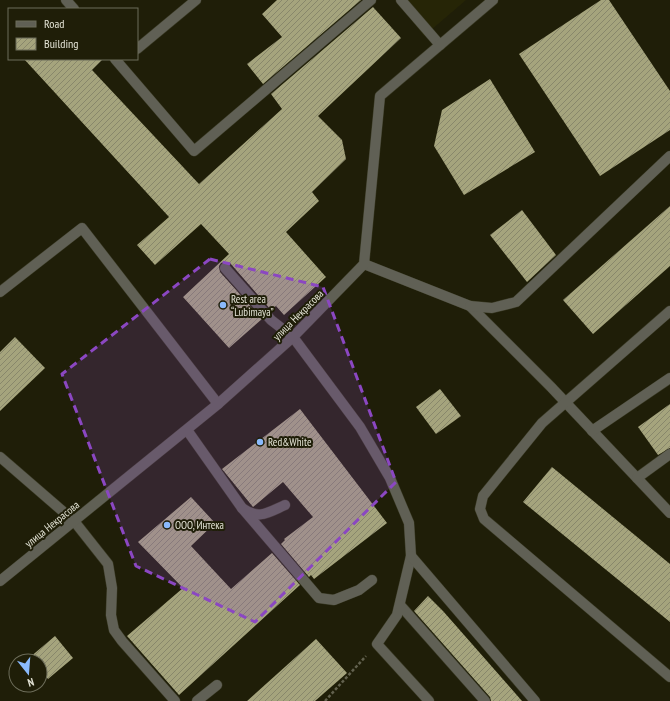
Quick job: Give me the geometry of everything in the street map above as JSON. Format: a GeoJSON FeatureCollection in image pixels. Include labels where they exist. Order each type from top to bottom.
{"type":"FeatureCollection","features":[{"type":"Feature","properties":{"kind":"street"},"geometry":{"type":"LineString","coordinates":[[66,0],[73,8]]}},
{"type":"Feature","properties":{"kind":"street"},"geometry":{"type":"LineString","coordinates":[[138,48],[196,0]]}},
{"type":"Feature","properties":{"kind":"street"},"geometry":{"type":"LineString","coordinates":[[120,61],[194,151],[371,0]]}},
{"type":"Feature","properties":{"kind":"street"},"geometry":{"type":"LineString","coordinates":[[401,0],[440,45]]}},
{"type":"Feature","properties":{"kind":"street"},"geometry":{"type":"LineString","coordinates":[[493,0],[380,96],[364,264],[470,306],[492,308],[516,302],[670,156]]}},
{"type":"Feature","properties":{"kind":"street"},"geometry":{"type":"LineString","coordinates":[[0,292],[82,228],[218,404]]}},
{"type":"Feature","properties":{"kind":"street","name":"улица Некрасова"},"geometry":{"type":"LineString","coordinates":[[0,581],[218,404],[294,337],[364,264]]}},
{"type":"Feature","properties":{"kind":"street"},"geometry":{"type":"LineString","coordinates":[[224,268],[271,320],[294,337],[360,427],[390,478],[409,523],[411,556],[397,615],[377,644],[429,701]]}},
{"type":"Feature","properties":{"kind":"street"},"geometry":{"type":"LineString","coordinates":[[470,306],[566,403],[670,513]]}},
{"type":"Feature","properties":{"kind":"street"},"geometry":{"type":"LineString","coordinates":[[670,311],[542,424],[483,496],[480,509],[484,519],[670,678]]}},
{"type":"Feature","properties":{"kind":"street"},"geometry":{"type":"LineString","coordinates":[[592,431],[670,378]]}},
{"type":"Feature","properties":{"kind":"street"},"geometry":{"type":"LineString","coordinates":[[187,430],[242,508],[319,598],[334,600],[359,590],[372,580]]}},
{"type":"Feature","properties":{"kind":"street"},"geometry":{"type":"LineString","coordinates":[[637,478],[670,454]]}},
{"type":"Feature","properties":{"kind":"street"},"geometry":{"type":"LineString","coordinates":[[0,457],[74,521],[108,564],[112,588],[111,615],[114,630],[175,701]]}},
{"type":"Feature","properties":{"kind":"street"},"geometry":{"type":"LineString","coordinates":[[242,508],[250,513],[262,516],[285,506]]}},
{"type":"Feature","properties":{"kind":"street"},"geometry":{"type":"LineString","coordinates":[[411,556],[535,701]]}},
{"type":"Feature","properties":{"kind":"street"},"geometry":{"type":"LineString","coordinates":[[400,605],[485,701]]}},
{"type":"Feature","properties":{"kind":"street"},"geometry":{"type":"LineString","coordinates":[[197,701],[217,684]]}},
{"type":"Feature","properties":{"kind":"path"},"geometry":{"type":"LineString","coordinates":[[325,701],[377,644]]}},
{"type":"Feature","properties":{"kind":"highlighted area"},"geometry":{"type":"Polygon","coordinates":[[[210,259],[323,287],[396,482],[255,622],[136,566],[62,374],[210,259]]]}},
{"type":"Feature","properties":{"kind":"shaded area"},"geometry":{"type":"Polygon","coordinates":[[[396,0],[466,0],[424,36],[396,0]]]}},
{"type":"Feature","properties":{"kind":"building"},"geometry":{"type":"Polygon","coordinates":[[[277,0],[361,0],[263,84],[247,64],[282,37],[262,14],[277,0]]]}},
{"type":"Feature","properties":{"kind":"building"},"geometry":{"type":"Polygon","coordinates":[[[601,0],[609,0],[670,91],[670,130],[600,176],[519,54],[601,0]]]}},
{"type":"Feature","properties":{"kind":"building"},"geometry":{"type":"Polygon","coordinates":[[[373,7],[401,38],[318,116],[342,140],[346,159],[312,192],[319,201],[286,232],[326,277],[284,315],[276,306],[271,310],[230,263],[221,263],[219,266],[220,272],[262,319],[229,348],[183,297],[229,254],[201,224],[155,265],[137,245],[169,217],[25,60],[102,60],[92,70],[199,184],[282,109],[271,94],[373,7]]]}},
{"type":"Feature","properties":{"kind":"building"},"geometry":{"type":"Polygon","coordinates":[[[490,79],[535,152],[464,195],[434,146],[442,110],[490,79]]]}},
{"type":"Feature","properties":{"kind":"building"},"geometry":{"type":"Polygon","coordinates":[[[670,206],[670,266],[593,334],[563,300],[670,206]]]}},
{"type":"Feature","properties":{"kind":"building"},"geometry":{"type":"Polygon","coordinates":[[[522,210],[556,255],[527,282],[490,235],[522,210]]]}},
{"type":"Feature","properties":{"kind":"building"},"geometry":{"type":"Polygon","coordinates":[[[15,337],[45,368],[0,411],[0,352],[15,337]]]}},
{"type":"Feature","properties":{"kind":"building"},"geometry":{"type":"Polygon","coordinates":[[[440,389],[461,416],[436,434],[416,407],[440,389]]]}},
{"type":"Feature","properties":{"kind":"building"},"geometry":{"type":"Polygon","coordinates":[[[670,404],[670,448],[658,455],[638,427],[670,404]]]}},
{"type":"Feature","properties":{"kind":"building"},"geometry":{"type":"Polygon","coordinates":[[[300,409],[387,523],[314,579],[311,575],[309,577],[281,544],[285,540],[284,539],[313,517],[283,482],[253,507],[222,469],[300,409]]]}},
{"type":"Feature","properties":{"kind":"building"},"geometry":{"type":"Polygon","coordinates":[[[552,467],[670,564],[670,622],[523,502],[552,467]]]}},
{"type":"Feature","properties":{"kind":"building"},"geometry":{"type":"Polygon","coordinates":[[[191,497],[215,523],[191,546],[231,589],[272,553],[300,585],[179,695],[127,636],[183,588],[138,542],[191,497]]]}},
{"type":"Feature","properties":{"kind":"building"},"geometry":{"type":"Polygon","coordinates":[[[428,596],[522,701],[491,701],[490,697],[414,611],[428,596]]]}},
{"type":"Feature","properties":{"kind":"building"},"geometry":{"type":"Polygon","coordinates":[[[55,636],[73,658],[48,679],[48,653],[35,653],[55,636]]]}},
{"type":"Feature","properties":{"kind":"building"},"geometry":{"type":"Polygon","coordinates":[[[316,639],[347,673],[315,701],[247,701],[316,639]]]}},
{"type":"Feature","properties":{"kind":"place","name":"Rest area “Lubimaya”"},"geometry":{"type":"Point","coordinates":[223,305]}},
{"type":"Feature","properties":{"kind":"place","name":"Red&White"},"geometry":{"type":"Point","coordinates":[260,442]}},
{"type":"Feature","properties":{"kind":"place","name":"ООО, Интека"},"geometry":{"type":"Point","coordinates":[167,525]}}]}
